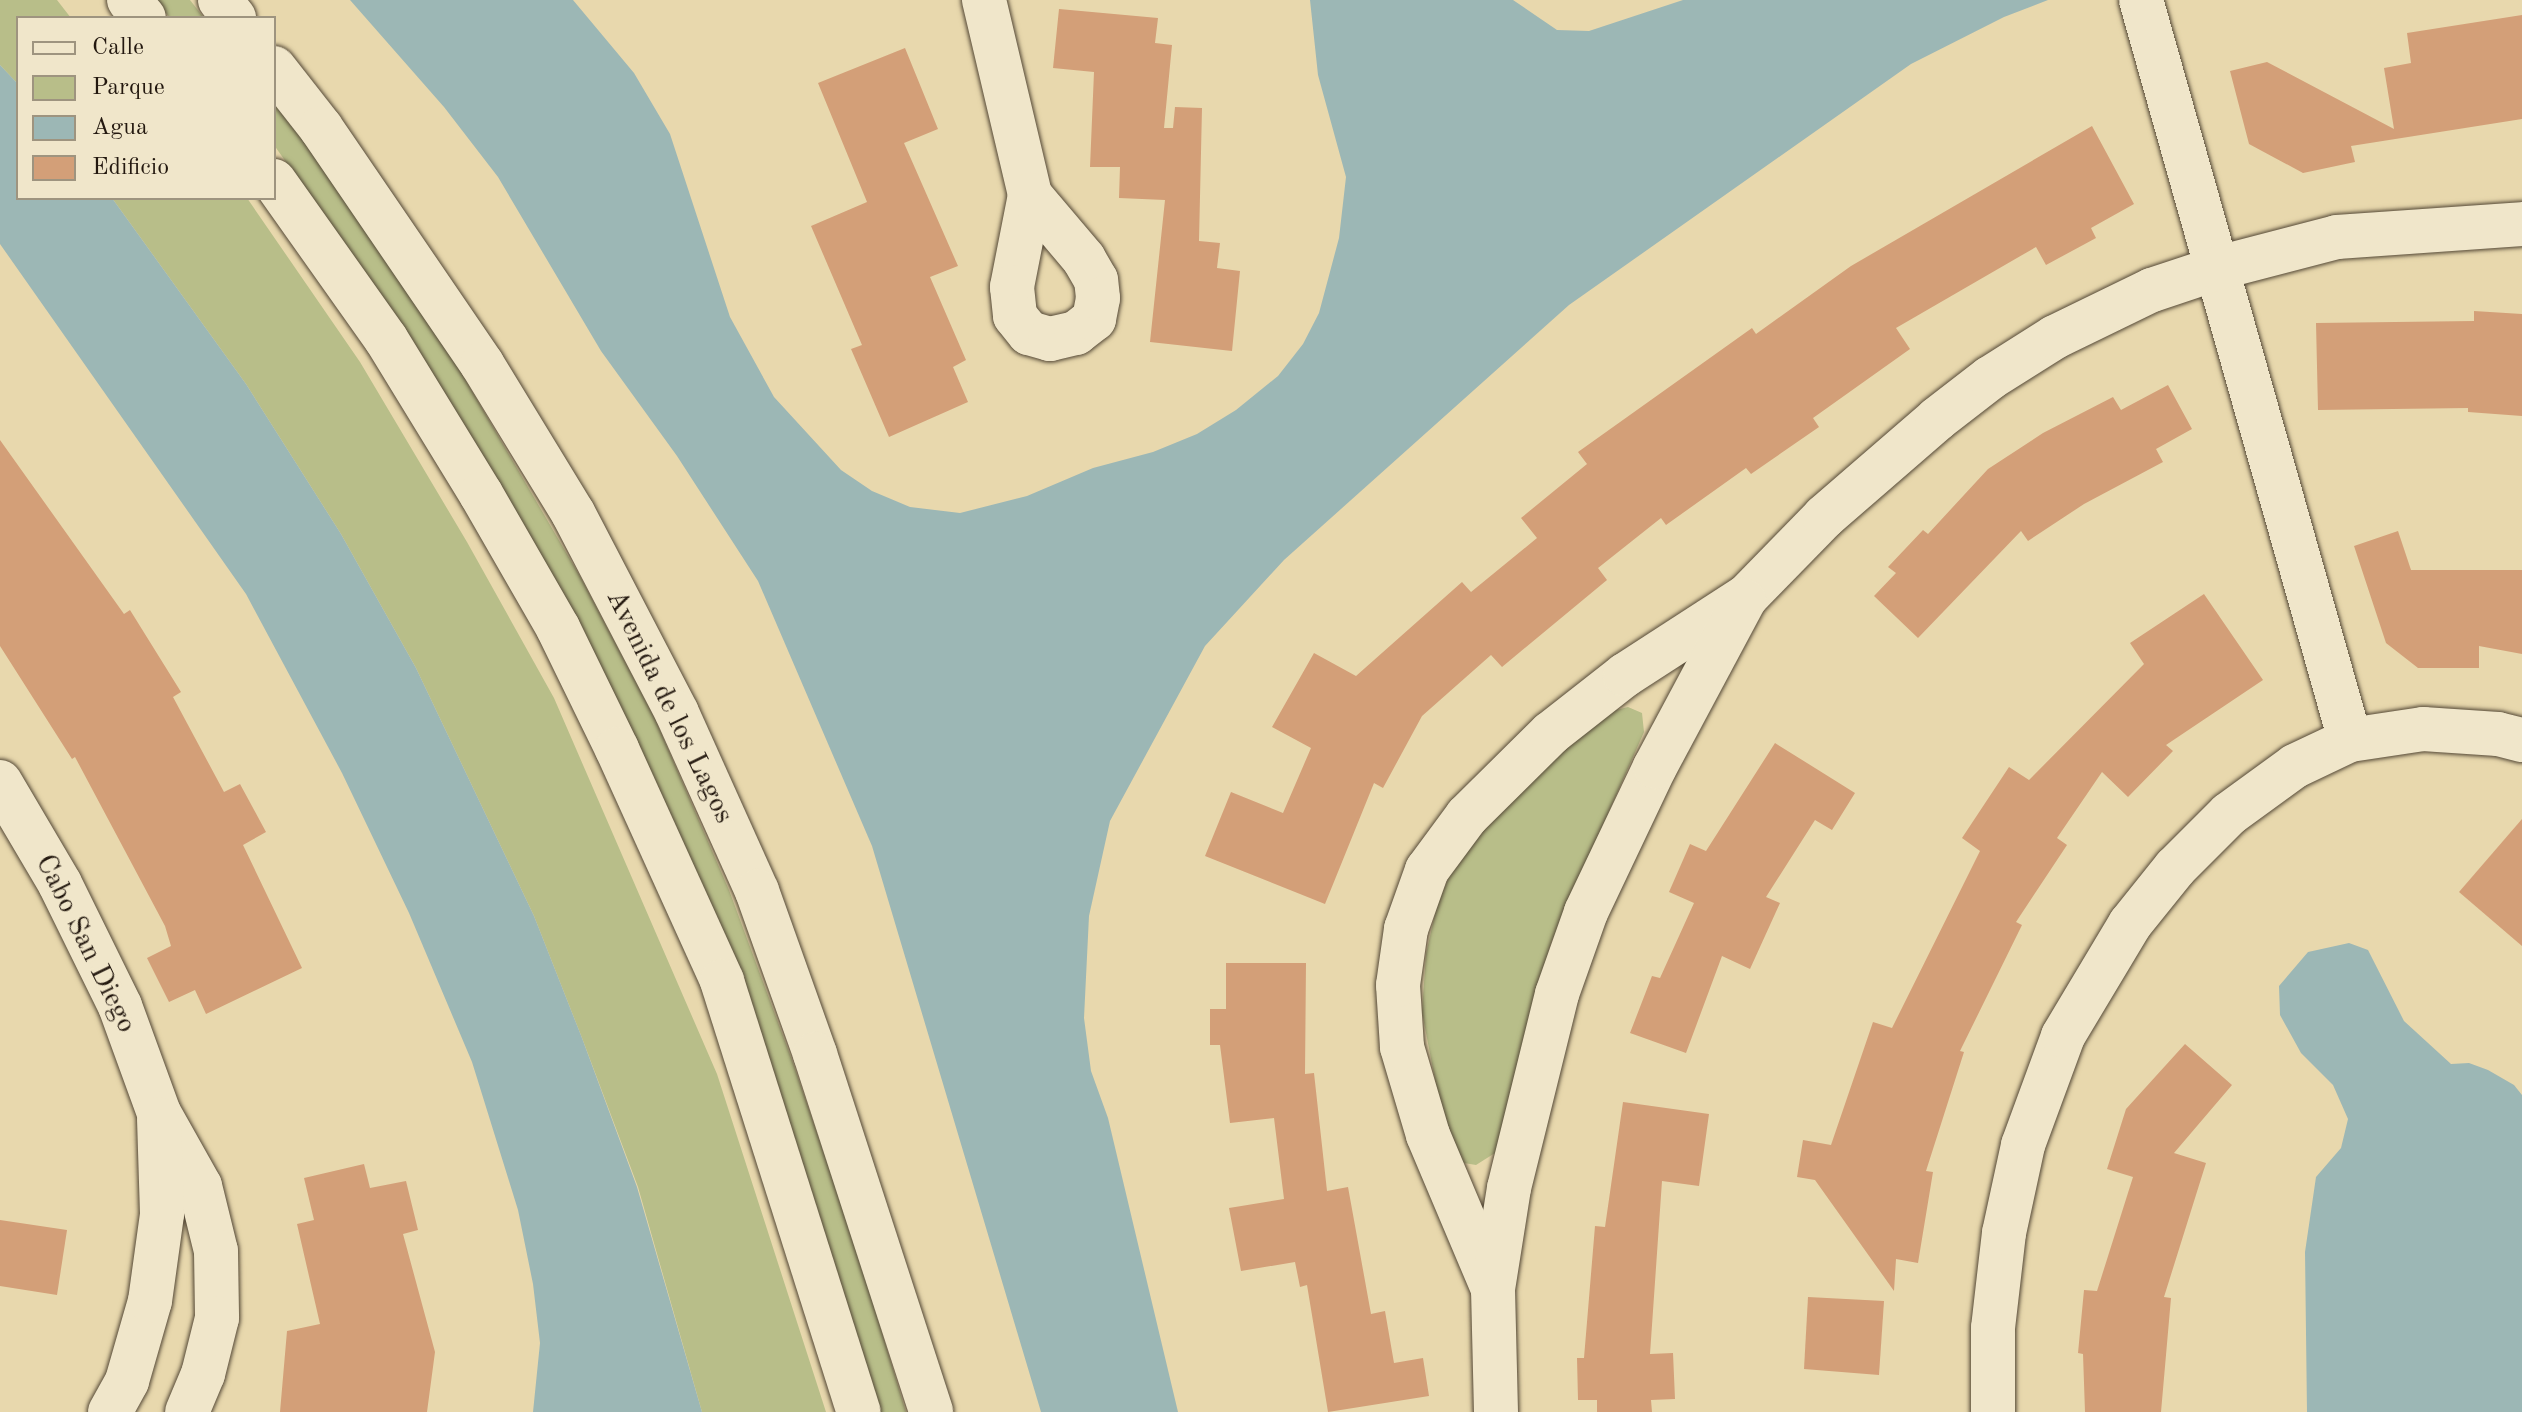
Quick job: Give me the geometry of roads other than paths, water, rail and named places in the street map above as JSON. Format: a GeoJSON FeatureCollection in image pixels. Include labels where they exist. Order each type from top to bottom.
{"type":"FeatureCollection","features":[{"type":"Feature","properties":{"kind":"street"},"geometry":{"type":"LineString","coordinates":[[129,0],[142,16]]}},
{"type":"Feature","properties":{"kind":"street"},"geometry":{"type":"LineString","coordinates":[[220,0],[232,16]]}},
{"type":"Feature","properties":{"kind":"street"},"geometry":{"type":"LineString","coordinates":[[984,0],[1030,195]]}},
{"type":"Feature","properties":{"kind":"street"},"geometry":{"type":"LineString","coordinates":[[2141,0],[2350,740]]}},
{"type":"Feature","properties":{"kind":"street","name":"Avenida de los Lagos"},"geometry":{"type":"LineString","coordinates":[[276,71],[321,128],[482,364],[573,513],[677,713],[757,891],[815,1054],[931,1412]]}},
{"type":"Feature","properties":{"kind":"street"},"geometry":{"type":"LineString","coordinates":[[276,184],[386,339],[481,494],[558,628],[617,749],[722,981],[859,1412]]}},
{"type":"Feature","properties":{"kind":"street"},"geometry":{"type":"LineString","coordinates":[[1493,1289],[1428,1135],[1402,1047],[1398,985],[1406,929],[1427,870],[1467,816],[1551,733],[1625,675],[1747,596],[1824,517],[1990,378],[2055,337],[2138,297],[2218,268],[2337,237],[2522,224]]}},
{"type":"Feature","properties":{"kind":"street"},"geometry":{"type":"LineString","coordinates":[[1496,1412],[1493,1289],[1528,1104],[1557,994],[1586,912],[1655,767],[1747,596]]}},
{"type":"Feature","properties":{"kind":"street"},"geometry":{"type":"LineString","coordinates":[[1993,1412],[1993,1328],[2004,1233],[2023,1145],[2063,1036],[2130,924],[2175,868],[2229,814],[2284,774],[2350,740],[2423,729],[2498,734],[2522,740]]}},
{"type":"Feature","properties":{"kind":"street","name":"Cabo San Diego"},"geometry":{"type":"LineString","coordinates":[[0,782],[60,884],[120,1006],[159,1113],[200,1186],[216,1251],[217,1318],[203,1374],[187,1412]]}},
{"type":"Feature","properties":{"kind":"street","name":"Cabo San Diego"},"geometry":{"type":"LineString","coordinates":[[110,1412],[127,1381],[150,1301],[162,1214],[159,1113]]}},
{"type":"Feature","properties":{"kind":"water"},"geometry":{"type":"Polygon","coordinates":[[[350,0],[573,0],[634,73],[670,134],[730,317],[774,397],[841,470],[872,491],[910,507],[960,513],[1027,496],[1093,468],[1153,452],[1197,434],[1236,410],[1278,376],[1303,344],[1319,313],[1339,238],[1346,177],[1318,75],[1310,0],[1513,0],[1557,30],[1589,31],[1683,0],[2048,0],[2004,17],[1911,64],[1569,305],[1284,560],[1205,646],[1110,821],[1089,916],[1084,1018],[1091,1071],[1108,1118],[1178,1412],[1041,1412],[872,846],[758,581],[677,456],[601,351],[498,177],[444,107],[350,0]]]}},
{"type":"Feature","properties":{"kind":"water"},"geometry":{"type":"Polygon","coordinates":[[[0,65],[16,82],[16,200],[113,200],[246,384],[341,534],[416,668],[534,916],[582,1038],[637,1187],[702,1412],[533,1412],[540,1343],[533,1284],[518,1210],[472,1062],[409,913],[342,773],[246,594],[0,244],[0,65]]]}},
{"type":"Feature","properties":{"kind":"water"},"geometry":{"type":"Polygon","coordinates":[[[2349,943],[2368,950],[2404,1021],[2451,1064],[2469,1063],[2488,1070],[2514,1085],[2522,1095],[2522,1412],[2307,1412],[2305,1252],[2316,1177],[2341,1148],[2348,1119],[2333,1085],[2301,1053],[2280,1015],[2279,986],[2308,952],[2349,943]]]}}]}
